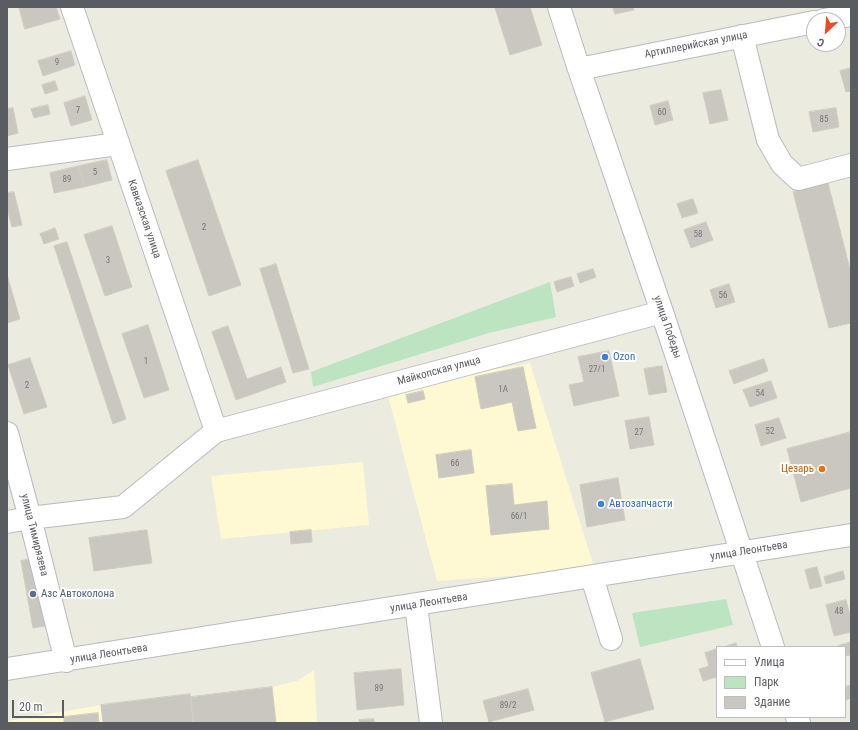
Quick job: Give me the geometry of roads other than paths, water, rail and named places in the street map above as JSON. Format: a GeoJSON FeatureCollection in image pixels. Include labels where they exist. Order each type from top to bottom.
{"type":"FeatureCollection","features":[{"type":"Feature","properties":{"kind":"street","name":"Кавказская улица"},"geometry":{"type":"LineString","coordinates":[[72,7],[216,430]]}},
{"type":"Feature","properties":{"kind":"street","name":"улица Победы"},"geometry":{"type":"LineString","coordinates":[[559,7],[578,69],[662,312],[773,646]]}},
{"type":"Feature","properties":{"kind":"street","name":"Артиллерийская улица"},"geometry":{"type":"LineString","coordinates":[[578,69],[806,21]]}},
{"type":"Feature","properties":{"kind":"street"},"geometry":{"type":"LineString","coordinates":[[742,36],[768,140],[782,164],[798,179],[851,165]]}},
{"type":"Feature","properties":{"kind":"street"},"geometry":{"type":"LineString","coordinates":[[7,159],[118,144]]}},
{"type":"Feature","properties":{"kind":"street","name":"Майкопская улица"},"geometry":{"type":"LineString","coordinates":[[216,430],[662,312]]}},
{"type":"Feature","properties":{"kind":"street"},"geometry":{"type":"LineString","coordinates":[[7,522],[123,507],[216,430]]}},
{"type":"Feature","properties":{"kind":"street","name":"улица Тимирязева"},"geometry":{"type":"LineString","coordinates":[[7,433],[66,661]]}},
{"type":"Feature","properties":{"kind":"street","name":"улица Леонтьева"},"geometry":{"type":"LineString","coordinates":[[7,670],[742,552],[851,536]]}},
{"type":"Feature","properties":{"kind":"street"},"geometry":{"type":"LineString","coordinates":[[592,576],[611,639]]}},
{"type":"Feature","properties":{"kind":"street"},"geometry":{"type":"LineString","coordinates":[[416,605],[431,723]]}},
{"type":"Feature","properties":{"kind":"place","name":"Ozon"},"geometry":{"type":"Point","coordinates":[605,357]}},
{"type":"Feature","properties":{"kind":"place","name":"Цезарь"},"geometry":{"type":"Point","coordinates":[822,469]}},
{"type":"Feature","properties":{"kind":"place","name":"Автозапчасти"},"geometry":{"type":"Point","coordinates":[601,504]}},
{"type":"Feature","properties":{"kind":"place","name":"Азс Автоколона"},"geometry":{"type":"Point","coordinates":[33,594]}}]}
